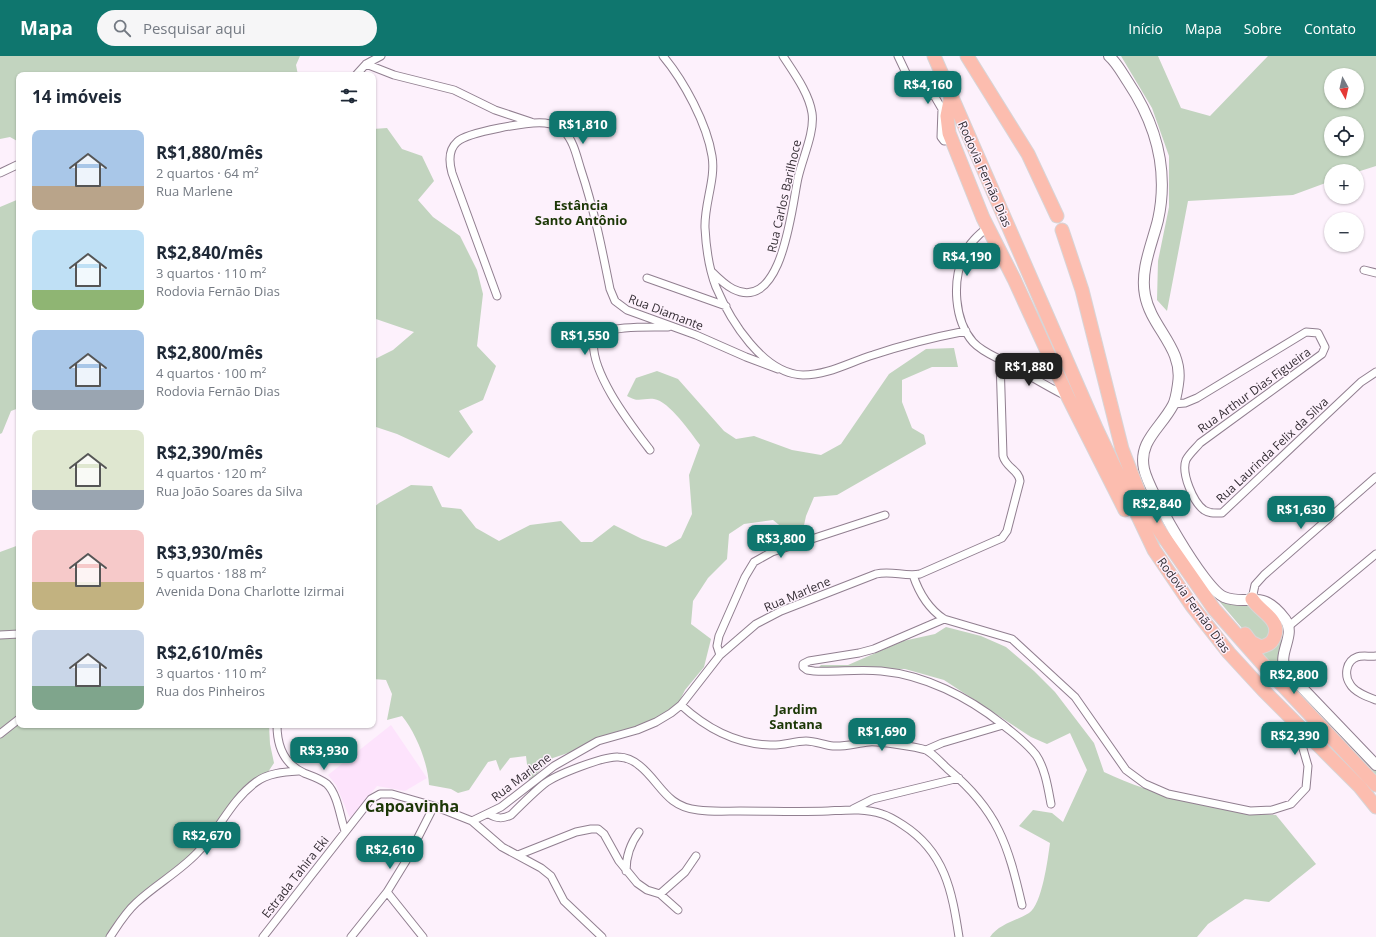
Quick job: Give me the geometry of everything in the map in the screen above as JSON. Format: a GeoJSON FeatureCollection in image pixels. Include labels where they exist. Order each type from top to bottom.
{"type":"FeatureCollection","features":[{"type":"Feature","properties":{"kind":"highway","name":"Rodovia Fernão Dias"},"geometry":{"type":"LineString","coordinates":[[934,56],[1103,444],[1154,550],[1192,606],[1229,653],[1296,724],[1360,787],[1376,807]]}},
{"type":"Feature","properties":{"kind":"highway"},"geometry":{"type":"LineString","coordinates":[[967,56],[1028,154],[1057,216]]}},
{"type":"Feature","properties":{"kind":"highway"},"geometry":{"type":"LineString","coordinates":[[951,96],[947,116],[952,140],[988,227],[1014,279],[1068,397],[1124,509],[1144,541],[1154,550]]}},
{"type":"Feature","properties":{"kind":"highway","name":"Rodovia Fernão Dias"},"geometry":{"type":"LineString","coordinates":[[1062,230],[1082,290],[1122,450],[1140,495],[1159,530],[1214,609],[1268,670],[1376,785]]}},
{"type":"Feature","properties":{"kind":"highway"},"geometry":{"type":"LineString","coordinates":[[1159,530],[1167,532],[1251,642],[1262,647],[1272,642],[1275,637],[1275,626],[1271,619],[1252,599]]}},
{"type":"Feature","properties":{"kind":"street"},"geometry":{"type":"LineString","coordinates":[[359,72],[366,64],[380,56]]}},
{"type":"Feature","properties":{"kind":"street"},"geometry":{"type":"LineString","coordinates":[[663,56],[687,93],[705,130],[710,145],[712,169],[705,227],[712,272],[716,287],[726,306],[757,350],[767,362],[778,369]]}},
{"type":"Feature","properties":{"kind":"street","name":"Rua Carlos Barilhoce"},"geometry":{"type":"LineString","coordinates":[[712,272],[734,290],[749,292],[757,289],[768,280],[775,270],[786,244],[798,179],[813,120],[807,96],[783,56]]}},
{"type":"Feature","properties":{"kind":"street"},"geometry":{"type":"LineString","coordinates":[[898,56],[908,75],[917,86],[935,97],[942,109],[940,137],[944,141],[952,140]]}},
{"type":"Feature","properties":{"kind":"street"},"geometry":{"type":"LineString","coordinates":[[1109,56],[1139,98],[1158,147],[1161,165],[1161,195],[1158,217],[1146,267],[1144,294],[1151,312],[1177,358],[1178,384],[1173,404],[1144,447],[1143,467],[1152,493],[1186,551],[1219,594],[1230,598],[1252,599],[1267,602],[1285,619],[1289,626],[1290,634],[1283,658],[1286,671],[1376,765]]}},
{"type":"Feature","properties":{"kind":"street"},"geometry":{"type":"LineString","coordinates":[[366,64],[394,75],[454,90],[495,110],[533,122]]}},
{"type":"Feature","properties":{"kind":"street","name":"Rua Diamante"},"geometry":{"type":"LineString","coordinates":[[497,296],[452,173],[450,153],[456,143],[466,136],[533,122],[557,126],[564,131],[570,139],[590,198],[610,289],[615,301],[627,310],[674,327],[778,369],[803,375],[833,370],[872,355],[921,341],[966,331]]}},
{"type":"Feature","properties":{"kind":"street"},"geometry":{"type":"LineString","coordinates":[[0,173],[16,165]]}},
{"type":"Feature","properties":{"kind":"street"},"geometry":{"type":"LineString","coordinates":[[988,227],[969,246],[960,266],[957,280],[957,302],[966,331],[974,343],[1000,360],[1068,397]]}},
{"type":"Feature","properties":{"kind":"street"},"geometry":{"type":"LineString","coordinates":[[1364,270],[1376,273]]}},
{"type":"Feature","properties":{"kind":"street"},"geometry":{"type":"LineString","coordinates":[[647,278],[726,306]]}},
{"type":"Feature","properties":{"kind":"street"},"geometry":{"type":"LineString","coordinates":[[650,450],[615,402],[594,353],[594,338],[602,332],[620,329],[674,327]]}},
{"type":"Feature","properties":{"kind":"street","name":"Rua Arthur Dias Figueira"},"geometry":{"type":"LineString","coordinates":[[1173,404],[1185,403],[1197,398],[1306,332],[1318,333],[1323,339],[1325,347],[1322,354],[1200,443],[1186,459],[1184,470],[1188,484]]}},
{"type":"Feature","properties":{"kind":"street","name":"Rua Marlene"},"geometry":{"type":"LineString","coordinates":[[472,821],[489,814],[563,760],[598,741],[637,730],[656,722],[681,704],[720,655],[748,630],[781,611],[880,573],[892,572],[913,575],[927,571],[998,541],[1007,531],[1020,481],[1018,474],[1006,464],[1003,456],[1000,360]]}},
{"type":"Feature","properties":{"kind":"street","name":"Rua Laurinda Felix da Silva"},"geometry":{"type":"LineString","coordinates":[[1188,484],[1202,509],[1210,513],[1222,513],[1361,382],[1376,372]]}},
{"type":"Feature","properties":{"kind":"street"},"geometry":{"type":"LineString","coordinates":[[1252,599],[1255,585],[1261,578],[1376,477]]}},
{"type":"Feature","properties":{"kind":"street"},"geometry":{"type":"LineString","coordinates":[[720,655],[717,646],[719,636],[745,577],[754,562],[772,552],[885,515]]}},
{"type":"Feature","properties":{"kind":"street"},"geometry":{"type":"LineString","coordinates":[[1289,626],[1376,554]]}},
{"type":"Feature","properties":{"kind":"street"},"geometry":{"type":"LineString","coordinates":[[913,575],[928,604],[944,620],[1012,639],[1075,697],[1126,770],[1145,784],[1168,794],[1250,811],[1272,810],[1291,804],[1306,788],[1308,766],[1296,724]]}},
{"type":"Feature","properties":{"kind":"street"},"geometry":{"type":"LineString","coordinates":[[944,620],[874,649],[805,663],[803,667],[807,670],[882,671],[915,678],[963,696],[989,712],[1003,725],[1020,737],[1037,756],[1042,767],[1051,804]]}},
{"type":"Feature","properties":{"kind":"street"},"geometry":{"type":"LineString","coordinates":[[0,635],[16,634]]}},
{"type":"Feature","properties":{"kind":"street"},"geometry":{"type":"LineString","coordinates":[[1376,656],[1357,657],[1348,664],[1346,672],[1350,684],[1366,697],[1376,700]]}},
{"type":"Feature","properties":{"kind":"street"},"geometry":{"type":"LineString","coordinates":[[681,704],[704,724],[717,732],[728,737],[763,744],[779,745],[806,741],[841,746],[871,742],[926,750],[942,743],[1003,725]]}},
{"type":"Feature","properties":{"kind":"street"},"geometry":{"type":"LineString","coordinates":[[0,734],[16,721]]}},
{"type":"Feature","properties":{"kind":"street"},"geometry":{"type":"LineString","coordinates":[[277,728],[278,740],[287,761],[299,771],[327,784],[335,800],[345,831]]}},
{"type":"Feature","properties":{"kind":"street"},"geometry":{"type":"LineString","coordinates":[[926,750],[959,778],[973,792],[989,813],[1003,837],[1010,855],[1022,905]]}},
{"type":"Feature","properties":{"kind":"street"},"geometry":{"type":"LineString","coordinates":[[489,814],[494,817],[505,818],[511,815],[544,784],[553,779],[583,766],[616,757],[629,758],[640,766],[665,795],[680,804],[696,810],[828,811],[853,809],[883,814],[915,833],[929,846],[948,885],[953,899],[959,937]]}},
{"type":"Feature","properties":{"kind":"street"},"geometry":{"type":"LineString","coordinates":[[110,937],[136,902],[197,852],[232,805],[248,789],[256,782],[269,776],[299,771]]}},
{"type":"Feature","properties":{"kind":"street"},"geometry":{"type":"LineString","coordinates":[[853,809],[873,799],[959,778]]}},
{"type":"Feature","properties":{"kind":"street","name":"Estrada Tahira Eki"},"geometry":{"type":"LineString","coordinates":[[262,937],[371,799],[380,794],[406,797],[472,821],[502,847],[518,855],[551,876],[564,901],[602,937]]}},
{"type":"Feature","properties":{"kind":"street"},"geometry":{"type":"LineString","coordinates":[[351,937],[387,892],[406,861],[434,806]]}},
{"type":"Feature","properties":{"kind":"street"},"geometry":{"type":"LineString","coordinates":[[518,855],[576,832],[598,829],[604,834],[626,871],[638,883],[648,890],[660,894],[678,910]]}},
{"type":"Feature","properties":{"kind":"street"},"geometry":{"type":"LineString","coordinates":[[626,871],[627,856],[639,832]]}},
{"type":"Feature","properties":{"kind":"street"},"geometry":{"type":"LineString","coordinates":[[660,894],[685,872],[696,856]]}},
{"type":"Feature","properties":{"kind":"street"},"geometry":{"type":"LineString","coordinates":[[387,892],[423,937]]}},
{"type":"Feature","properties":{"kind":"shaded area"},"geometry":{"type":"Polygon","coordinates":[[[391,725],[427,778],[405,791],[377,786],[351,818],[336,785],[328,775],[391,725]]]}},
{"type":"Feature","properties":{"kind":"green space"},"geometry":{"type":"Polygon","coordinates":[[[0,56],[300,56],[296,65],[297,72],[16,72],[16,140],[10,137],[0,139],[0,56]]]}},
{"type":"Feature","properties":{"kind":"green space"},"geometry":{"type":"Polygon","coordinates":[[[1121,56],[1158,56],[1181,108],[1210,116],[1268,56],[1376,56],[1376,166],[1364,170],[1364,164],[1324,164],[1324,184],[1293,195],[1188,201],[1167,311],[1157,300],[1158,261],[1169,207],[1169,156],[1152,108],[1121,56]]]}},
{"type":"Feature","properties":{"kind":"green space"},"geometry":{"type":"Polygon","coordinates":[[[387,128],[402,149],[422,156],[434,181],[418,200],[433,217],[460,236],[477,270],[483,294],[477,346],[496,366],[483,400],[459,411],[473,432],[449,458],[397,434],[376,427],[376,358],[393,350],[414,332],[376,319],[376,129],[387,128]]]}},
{"type":"Feature","properties":{"kind":"green space"},"geometry":{"type":"Polygon","coordinates":[[[16,200],[16,409],[11,411],[2,433],[0,434],[0,207],[16,200]]]}},
{"type":"Feature","properties":{"kind":"green space"},"geometry":{"type":"Polygon","coordinates":[[[954,348],[958,367],[932,367],[902,380],[902,402],[912,428],[924,435],[926,444],[837,495],[814,497],[806,516],[803,530],[789,533],[773,520],[744,524],[729,534],[727,559],[708,578],[693,601],[691,624],[711,639],[704,667],[685,690],[678,704],[650,723],[638,728],[622,730],[594,739],[577,750],[553,758],[529,781],[526,756],[510,758],[500,771],[496,760],[488,762],[469,790],[458,793],[451,789],[429,785],[424,758],[412,731],[402,716],[387,720],[392,694],[386,680],[376,679],[376,506],[411,485],[432,486],[442,507],[461,509],[476,528],[499,541],[530,525],[561,521],[581,542],[592,542],[614,525],[642,539],[666,547],[681,538],[692,514],[689,475],[700,445],[679,418],[666,405],[654,399],[638,400],[627,396],[636,378],[657,371],[678,379],[724,431],[736,439],[754,436],[792,450],[821,455],[841,444],[889,374],[926,349],[954,348]]]}},
{"type":"Feature","properties":{"kind":"green space"},"geometry":{"type":"Polygon","coordinates":[[[16,546],[16,728],[269,728],[270,744],[274,763],[268,772],[246,789],[195,853],[166,875],[125,910],[106,937],[0,937],[0,552],[16,546]]]}},
{"type":"Feature","properties":{"kind":"green space"},"geometry":{"type":"Polygon","coordinates":[[[1219,601],[1249,606],[1272,627],[1265,643],[1252,640],[1219,601]]]}},
{"type":"Feature","properties":{"kind":"green space"},"geometry":{"type":"Polygon","coordinates":[[[1275,619],[1280,621],[1285,630],[1279,658],[1376,771],[1376,776],[1327,727],[1261,653],[1275,619]]]}},
{"type":"Feature","properties":{"kind":"green space"},"geometry":{"type":"Polygon","coordinates":[[[946,627],[981,636],[1006,647],[1034,671],[1055,692],[1094,743],[1104,772],[1166,796],[1231,810],[1276,815],[1316,864],[1269,902],[1245,899],[1208,924],[1197,937],[990,937],[998,929],[1029,913],[1034,908],[1041,891],[1050,843],[1019,826],[1033,810],[1052,813],[1063,822],[1087,770],[1070,733],[1047,744],[1031,737],[944,680],[905,669],[818,668],[821,665],[848,665],[903,641],[935,634],[946,627]]]}},
{"type":"Feature","properties":{"kind":"district","name":"Estância Santo Antônio"},"geometry":{"type":"Point","coordinates":[581,212]}},
{"type":"Feature","properties":{"kind":"district","name":"Jardim Santana"},"geometry":{"type":"Point","coordinates":[796,716]}},
{"type":"Feature","properties":{"kind":"district","name":"Capoavinha"},"geometry":{"type":"Point","coordinates":[412,806]}}]}
